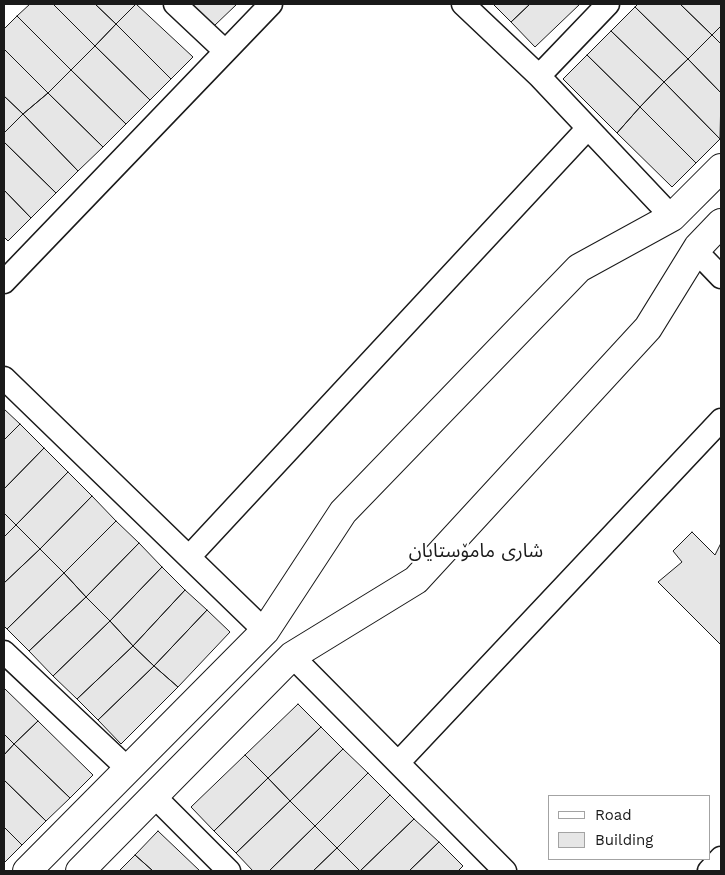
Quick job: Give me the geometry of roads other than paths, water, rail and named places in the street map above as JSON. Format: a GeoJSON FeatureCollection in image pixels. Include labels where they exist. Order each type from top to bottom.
{"type":"FeatureCollection","features":[{"type":"Feature","properties":{"kind":"street"},"geometry":{"type":"LineString","coordinates":[[175,4],[225,51]]}},
{"type":"Feature","properties":{"kind":"street"},"geometry":{"type":"LineString","coordinates":[[4,282],[271,4]]}},
{"type":"Feature","properties":{"kind":"street"},"geometry":{"type":"LineString","coordinates":[[463,4],[539,76],[672,217]]}},
{"type":"Feature","properties":{"kind":"street"},"geometry":{"type":"LineString","coordinates":[[539,76],[608,4]]}},
{"type":"Feature","properties":{"kind":"street"},"geometry":{"type":"LineString","coordinates":[[189,557],[588,128]]}},
{"type":"Feature","properties":{"kind":"street"},"geometry":{"type":"LineString","coordinates":[[27,871],[265,631],[344,512],[579,268],[672,217],[721,168]]}},
{"type":"Feature","properties":{"kind":"street"},"geometry":{"type":"LineString","coordinates":[[80,871],[292,656],[416,580],[648,328],[696,251],[721,223]]}},
{"type":"Feature","properties":{"kind":"street"},"geometry":{"type":"LineString","coordinates":[[696,251],[721,276]]}},
{"type":"Feature","properties":{"kind":"street"},"geometry":{"type":"LineString","coordinates":[[4,378],[265,631]]}},
{"type":"Feature","properties":{"kind":"street"},"geometry":{"type":"LineString","coordinates":[[398,763],[721,420]]}},
{"type":"Feature","properties":{"kind":"street"},"geometry":{"type":"LineString","coordinates":[[4,652],[128,769]]}},
{"type":"Feature","properties":{"kind":"street"},"geometry":{"type":"LineString","coordinates":[[292,656],[505,871]]}},
{"type":"Feature","properties":{"kind":"street"},"geometry":{"type":"LineString","coordinates":[[208,688],[234,715]]}},
{"type":"Feature","properties":{"kind":"street"},"geometry":{"type":"LineString","coordinates":[[154,796],[228,871]]}},
{"type":"Feature","properties":{"kind":"street"},"geometry":{"type":"LineString","coordinates":[[709,871],[721,858]]}},
{"type":"Feature","properties":{"kind":"district","name":"شاری مامۆستایان"},"geometry":{"type":"Point","coordinates":[476,551]}}]}
